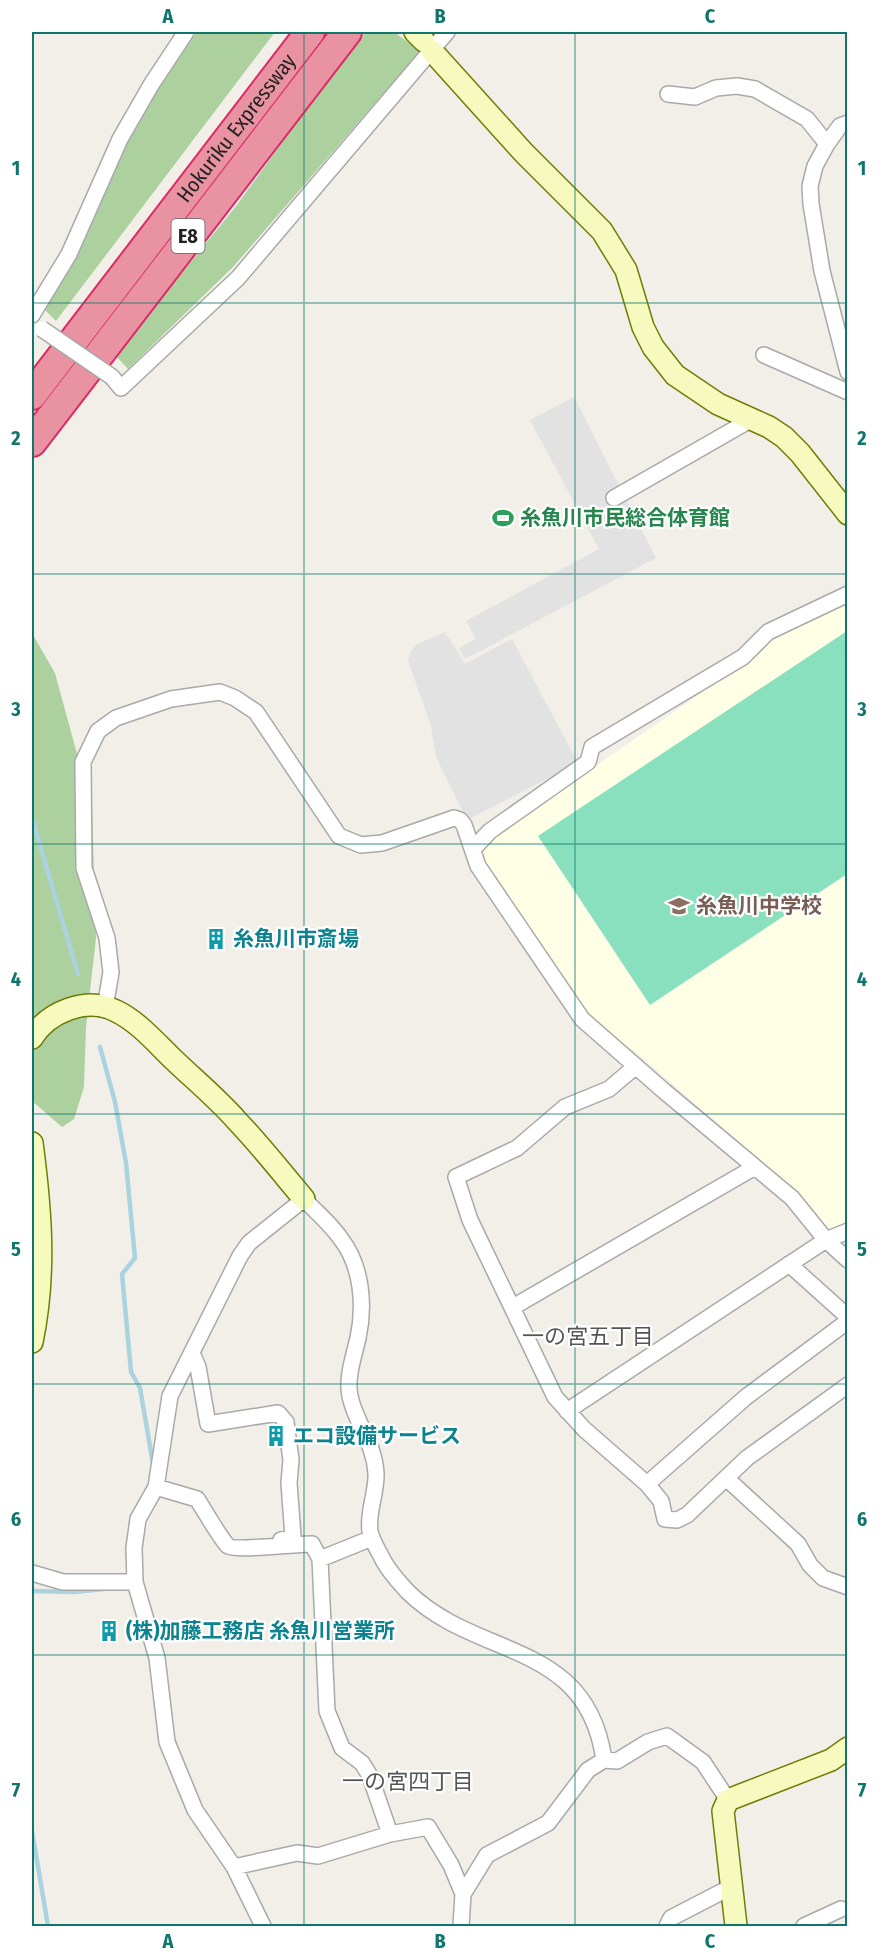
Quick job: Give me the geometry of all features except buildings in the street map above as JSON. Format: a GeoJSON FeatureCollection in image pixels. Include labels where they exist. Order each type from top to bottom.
{"type":"FeatureCollection","features":[{"type":"Feature","properties":{"kind":"highway","name":"Hokuriku Expressway"},"geometry":{"type":"LineString","coordinates":[[32,395],[310,32]]}},
{"type":"Feature","properties":{"kind":"highway","name":"Hokuriku Expressway"},"geometry":{"type":"LineString","coordinates":[[32,442],[295,96],[347,32]]}},
{"type":"Feature","properties":{"kind":"street"},"geometry":{"type":"LineString","coordinates":[[186,32],[151,85],[120,139],[69,254],[32,316],[42,329],[112,377],[121,388],[238,278],[424,41],[447,32]]}},
{"type":"Feature","properties":{"kind":"street"},"geometry":{"type":"LineString","coordinates":[[424,41],[524,153],[602,231],[626,270],[643,327],[653,347],[675,375],[718,404],[770,427],[792,445],[848,514]]}},
{"type":"Feature","properties":{"kind":"street"},"geometry":{"type":"LineString","coordinates":[[668,94],[695,97],[716,88],[737,86],[755,89],[807,119],[827,144]]}},
{"type":"Feature","properties":{"kind":"street"},"geometry":{"type":"LineString","coordinates":[[848,123],[840,126],[827,144],[815,166],[810,186],[810,204],[822,271],[848,372]]}},
{"type":"Feature","properties":{"kind":"street"},"geometry":{"type":"LineString","coordinates":[[764,355],[848,392]]}},
{"type":"Feature","properties":{"kind":"street"},"geometry":{"type":"LineString","coordinates":[[614,498],[752,419]]}},
{"type":"Feature","properties":{"kind":"street"},"geometry":{"type":"LineString","coordinates":[[473,849],[490,831],[588,762],[592,747],[743,657],[768,632],[848,594]]}},
{"type":"Feature","properties":{"kind":"street"},"geometry":{"type":"LineString","coordinates":[[105,1008],[111,972],[107,938],[84,867],[83,762],[98,731],[116,718],[171,699],[220,692],[236,698],[256,712],[339,836],[361,845],[382,843],[454,818],[460,820],[464,825],[478,866],[582,1019],[792,1198],[826,1240],[848,1260]]}},
{"type":"Feature","properties":{"kind":"street"},"geometry":{"type":"LineString","coordinates":[[32,1038],[38,1028],[55,1014],[77,1006],[94,1005],[115,1010],[139,1027],[237,1120],[304,1199],[342,1239],[357,1271],[363,1300],[361,1324],[349,1383],[350,1398],[370,1443],[376,1473],[370,1528],[372,1538],[390,1573],[414,1598],[439,1617],[539,1661],[563,1678],[589,1711],[601,1737],[604,1760]]}},
{"type":"Feature","properties":{"kind":"street"},"geometry":{"type":"LineString","coordinates":[[636,1066],[609,1089],[565,1107],[517,1148],[456,1177],[470,1220],[555,1397],[584,1430],[661,1501],[665,1519],[677,1520],[687,1515],[747,1458],[848,1385]]}},
{"type":"Feature","properties":{"kind":"street"},"geometry":{"type":"LineString","coordinates":[[32,1143],[40,1205],[42,1248],[39,1296],[32,1342]]}},
{"type":"Feature","properties":{"kind":"street"},"geometry":{"type":"LineString","coordinates":[[513,1307],[755,1167]]}},
{"type":"Feature","properties":{"kind":"street"},"geometry":{"type":"LineString","coordinates":[[263,1926],[234,1867],[195,1809],[167,1742],[157,1658],[135,1582],[134,1548],[138,1519],[156,1487],[170,1396],[240,1256],[249,1243],[304,1199]]}},
{"type":"Feature","properties":{"kind":"street"},"geometry":{"type":"LineString","coordinates":[[567,1411],[826,1240],[848,1231]]}},
{"type":"Feature","properties":{"kind":"street"},"geometry":{"type":"LineString","coordinates":[[646,1485],[746,1397],[848,1319],[789,1264]]}},
{"type":"Feature","properties":{"kind":"street"},"geometry":{"type":"LineString","coordinates":[[192,1353],[198,1367],[208,1424],[278,1413],[286,1422],[291,1460],[289,1483],[292,1538],[281,1540],[280,1545]]}},
{"type":"Feature","properties":{"kind":"street"},"geometry":{"type":"LineString","coordinates":[[726,1478],[798,1544],[810,1565],[823,1578],[848,1587]]}},
{"type":"Feature","properties":{"kind":"street"},"geometry":{"type":"LineString","coordinates":[[156,1487],[197,1499],[228,1546],[238,1549],[312,1544],[320,1559],[327,1711],[342,1748],[362,1763],[370,1776],[390,1834]]}},
{"type":"Feature","properties":{"kind":"street"},"geometry":{"type":"LineString","coordinates":[[320,1559],[372,1538]]}},
{"type":"Feature","properties":{"kind":"street"},"geometry":{"type":"LineString","coordinates":[[32,1573],[63,1582],[135,1582]]}},
{"type":"Feature","properties":{"kind":"street"},"geometry":{"type":"LineString","coordinates":[[463,1894],[487,1855],[548,1823],[588,1770],[604,1760],[617,1761],[648,1742],[667,1736],[703,1762],[728,1800]]}},
{"type":"Feature","properties":{"kind":"street"},"geometry":{"type":"LineString","coordinates":[[736,1926],[723,1811],[728,1800],[831,1761],[848,1748]]}},
{"type":"Feature","properties":{"kind":"street"},"geometry":{"type":"LineString","coordinates":[[234,1867],[297,1853],[318,1856],[390,1834],[428,1827],[451,1865],[463,1894],[461,1926]]}},
{"type":"Feature","properties":{"kind":"street"},"geometry":{"type":"LineString","coordinates":[[666,1926],[671,1918],[731,1887]]}},
{"type":"Feature","properties":{"kind":"street"},"geometry":{"type":"LineString","coordinates":[[804,1926],[841,1909]]}},
{"type":"Feature","properties":{"kind":"shaded area"},"geometry":{"type":"Polygon","coordinates":[[[574,397],[656,558],[465,659],[459,648],[476,639],[466,621],[599,549],[530,420],[574,397]]]}},
{"type":"Feature","properties":{"kind":"shaded area","name":"糸魚川中学校"},"geometry":{"type":"Polygon","coordinates":[[[847,599],[847,1224],[826,1232],[791,1189],[763,1162],[633,1050],[582,1019],[539,954],[483,859],[482,844],[748,661],[769,636],[847,599]]]}},
{"type":"Feature","properties":{"kind":"shaded area"},"geometry":{"type":"Polygon","coordinates":[[[445,632],[465,664],[512,639],[578,763],[467,820],[436,757],[431,726],[408,661],[411,651],[417,644],[445,632]]]}},
{"type":"Feature","properties":{"kind":"green space"},"geometry":{"type":"Polygon","coordinates":[[[197,32],[275,32],[56,321],[45,310],[73,261],[124,144],[155,91],[197,32]]]}},
{"type":"Feature","properties":{"kind":"green space"},"geometry":{"type":"Polygon","coordinates":[[[366,32],[394,32],[420,51],[233,267],[128,369],[115,355],[237,205],[366,32]]]}},
{"type":"Feature","properties":{"kind":"green space"},"geometry":{"type":"Polygon","coordinates":[[[847,631],[847,874],[650,1005],[538,836],[847,631]]]}},
{"type":"Feature","properties":{"kind":"green space"},"geometry":{"type":"Polygon","coordinates":[[[32,633],[55,673],[92,809],[96,938],[86,1027],[84,1087],[74,1119],[62,1127],[32,1101],[32,633]]]}},
{"type":"Feature","properties":{"kind":"waterway"},"geometry":{"type":"LineString","coordinates":[[32,818],[78,974]]}},
{"type":"Feature","properties":{"kind":"waterway"},"geometry":{"type":"LineString","coordinates":[[100,1047],[115,1102],[126,1163],[135,1258],[122,1274],[131,1372],[140,1388],[153,1464]]}},
{"type":"Feature","properties":{"kind":"waterway"},"geometry":{"type":"LineString","coordinates":[[32,1591],[75,1592],[103,1589]]}},
{"type":"Feature","properties":{"kind":"waterway"},"geometry":{"type":"LineString","coordinates":[[32,1831],[48,1926]]}},
{"type":"Feature","properties":{"kind":"place","name":"糸魚川市民総合体育館"},"geometry":{"type":"Point","coordinates":[503,518]}},
{"type":"Feature","properties":{"kind":"place","name":"糸魚川中学校"},"geometry":{"type":"Point","coordinates":[679,906]}},
{"type":"Feature","properties":{"kind":"place","name":"糸魚川市斎場"},"geometry":{"type":"Point","coordinates":[216,939]}},
{"type":"Feature","properties":{"kind":"place","name":"エコ設備サービス"},"geometry":{"type":"Point","coordinates":[276,1436]}},
{"type":"Feature","properties":{"kind":"place","name":"(株)加藤工務店 糸魚川営業所"},"geometry":{"type":"Point","coordinates":[109,1631]}},
{"type":"Feature","properties":{"kind":"district","name":"一の宮五丁目"},"geometry":{"type":"Point","coordinates":[588,1336]}},
{"type":"Feature","properties":{"kind":"district","name":"一の宮四丁目"},"geometry":{"type":"Point","coordinates":[408,1781]}}]}
